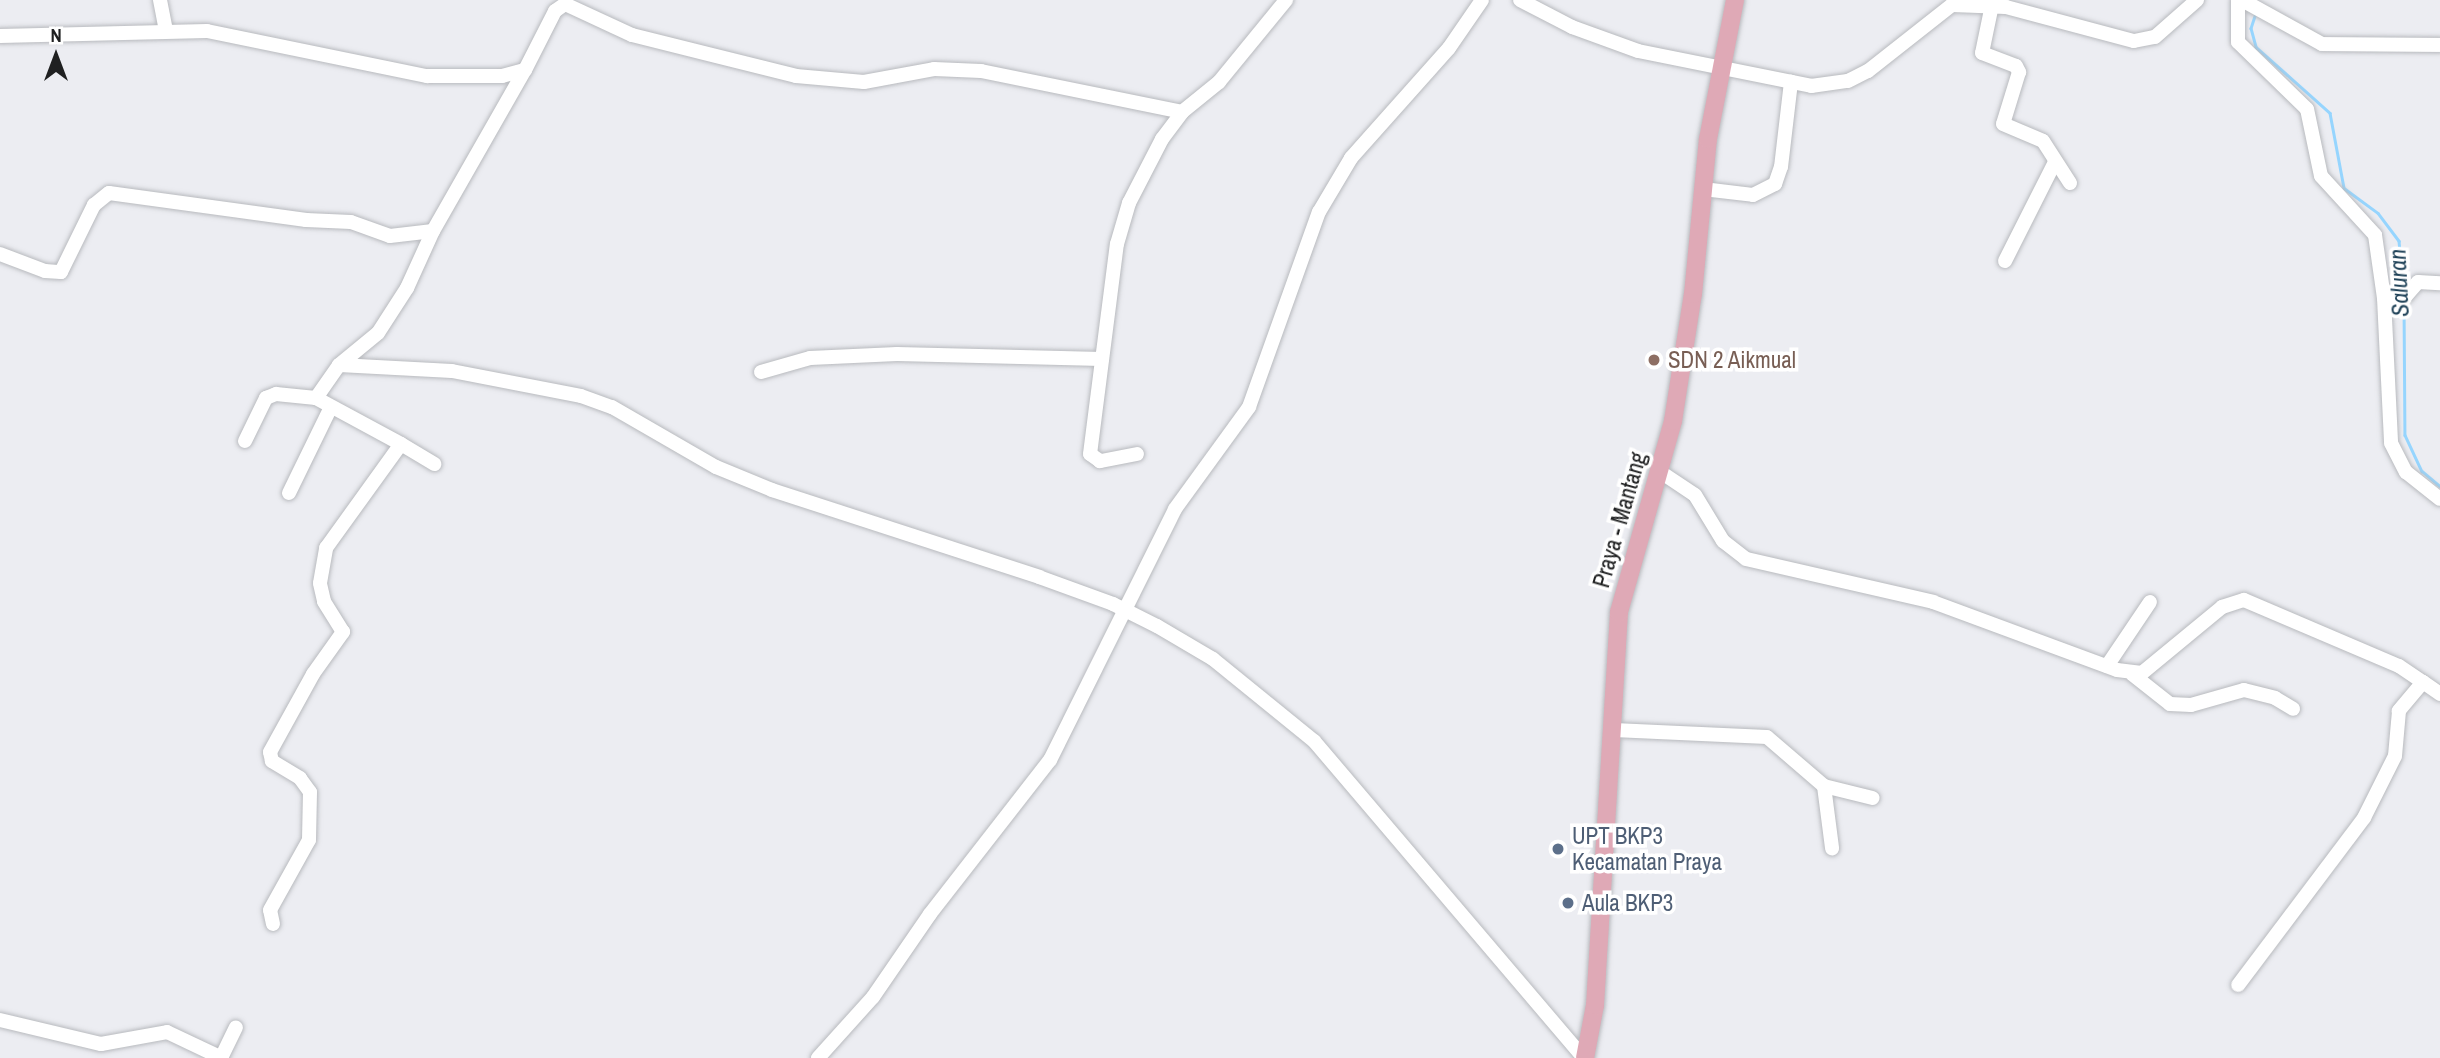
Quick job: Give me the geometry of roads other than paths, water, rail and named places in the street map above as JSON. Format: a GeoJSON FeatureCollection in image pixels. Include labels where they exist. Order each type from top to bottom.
{"type":"FeatureCollection","features":[{"type":"Feature","properties":{"kind":"main road","name":"Praya - Mantang"},"geometry":{"type":"LineString","coordinates":[[1585,1058],[1595,1005],[1614,730],[1619,612],[1673,421],[1708,139],[1735,0]]}},
{"type":"Feature","properties":{"kind":"street"},"geometry":{"type":"LineString","coordinates":[[160,0],[166,30]]}},
{"type":"Feature","properties":{"kind":"street"},"geometry":{"type":"LineString","coordinates":[[1137,454],[1100,461],[1090,454],[1123,221],[1162,139],[1182,112],[1219,82],[1286,0]]}},
{"type":"Feature","properties":{"kind":"street"},"geometry":{"type":"LineString","coordinates":[[818,1058],[878,990],[930,914],[1051,760],[1175,509],[1250,407],[1314,224],[1350,158],[1449,48],[1482,0]]}},
{"type":"Feature","properties":{"kind":"street"},"geometry":{"type":"LineString","coordinates":[[1520,0],[1572,27],[1626,47],[1724,65],[1811,86],[1849,81],[1868,71],[1945,8],[1970,3],[1993,3],[2134,41],[2155,37],[2197,0]]}},
{"type":"Feature","properties":{"kind":"street"},"geometry":{"type":"LineString","coordinates":[[316,398],[338,365],[378,333],[407,288],[433,231],[561,2],[643,39],[796,76],[864,82],[934,69],[981,71],[1182,112]]}},
{"type":"Feature","properties":{"kind":"street"},"geometry":{"type":"LineString","coordinates":[[1993,3],[1982,53],[2016,66],[2019,72],[2003,124],[2043,141],[2054,164],[2070,183]]}},
{"type":"Feature","properties":{"kind":"street"},"geometry":{"type":"LineString","coordinates":[[2440,45],[2322,44],[2253,4],[2238,42],[2307,109],[2321,176],[2375,235],[2394,298],[2391,443],[2406,472],[2440,499]]}},
{"type":"Feature","properties":{"kind":"street"},"geometry":{"type":"LineString","coordinates":[[0,36],[166,30],[264,40],[427,76],[502,76],[524,70]]}},
{"type":"Feature","properties":{"kind":"street"},"geometry":{"type":"LineString","coordinates":[[1703,189],[1753,195],[1775,184],[1781,167],[1791,82]]}},
{"type":"Feature","properties":{"kind":"street"},"geometry":{"type":"LineString","coordinates":[[2005,261],[2054,164]]}},
{"type":"Feature","properties":{"kind":"street"},"geometry":{"type":"LineString","coordinates":[[0,254],[45,271],[61,272],[94,205],[109,193],[306,220],[351,222],[382,235],[433,231]]}},
{"type":"Feature","properties":{"kind":"street"},"geometry":{"type":"LineString","coordinates":[[2394,298],[2415,283],[2440,283]]}},
{"type":"Feature","properties":{"kind":"street"},"geometry":{"type":"LineString","coordinates":[[761,372],[810,358],[897,354],[1102,359]]}},
{"type":"Feature","properties":{"kind":"street"},"geometry":{"type":"LineString","coordinates":[[338,365],[452,371],[581,396],[612,407],[716,467],[772,490],[1124,609],[1213,659],[1314,741],[1585,1058]]}},
{"type":"Feature","properties":{"kind":"street"},"geometry":{"type":"LineString","coordinates":[[245,441],[270,395],[316,398],[433,464]]}},
{"type":"Feature","properties":{"kind":"street"},"geometry":{"type":"LineString","coordinates":[[289,493],[331,407]]}},
{"type":"Feature","properties":{"kind":"street"},"geometry":{"type":"LineString","coordinates":[[272,924],[270,910],[309,840],[310,792],[300,778],[270,759],[270,752],[313,674],[343,632],[324,601],[320,583],[326,548],[401,444]]}},
{"type":"Feature","properties":{"kind":"street"},"geometry":{"type":"LineString","coordinates":[[1659,471],[1695,495],[1723,541],[1746,559],[1933,602],[2132,674],[2170,704],[2191,705],[2244,690],[2275,698],[2293,709]]}},
{"type":"Feature","properties":{"kind":"street"},"geometry":{"type":"LineString","coordinates":[[2132,674],[2142,673],[2222,607],[2244,600],[2399,666],[2440,694]]}},
{"type":"Feature","properties":{"kind":"street"},"geometry":{"type":"LineString","coordinates":[[2107,666],[2150,602]]}},
{"type":"Feature","properties":{"kind":"street"},"geometry":{"type":"LineString","coordinates":[[2238,985],[2364,818],[2395,756],[2399,711],[2423,682]]}},
{"type":"Feature","properties":{"kind":"street"},"geometry":{"type":"LineString","coordinates":[[1614,730],[1762,735],[1824,786],[1873,798]]}},
{"type":"Feature","properties":{"kind":"street"},"geometry":{"type":"LineString","coordinates":[[1824,786],[1832,848]]}},
{"type":"Feature","properties":{"kind":"street"},"geometry":{"type":"LineString","coordinates":[[0,1020],[100,1044],[167,1032],[221,1058],[236,1027]]}},
{"type":"Feature","properties":{"kind":"waterway","name":"Saluran"},"geometry":{"type":"LineString","coordinates":[[2256,13],[2251,28],[2256,47],[2330,113],[2344,188],[2378,213],[2399,241],[2404,291]]}},
{"type":"Feature","properties":{"kind":"waterway","name":"Saluran"},"geometry":{"type":"LineString","coordinates":[[2404,301],[2405,435],[2422,471],[2440,486]]}},
{"type":"Feature","properties":{"kind":"place","name":"SDN 2 Aikmual"},"geometry":{"type":"Point","coordinates":[1654,360]}},
{"type":"Feature","properties":{"kind":"place","name":"UPT BKP3 Kecamatan Praya"},"geometry":{"type":"Point","coordinates":[1558,849]}},
{"type":"Feature","properties":{"kind":"place","name":"Aula BKP3"},"geometry":{"type":"Point","coordinates":[1568,903]}}]}
